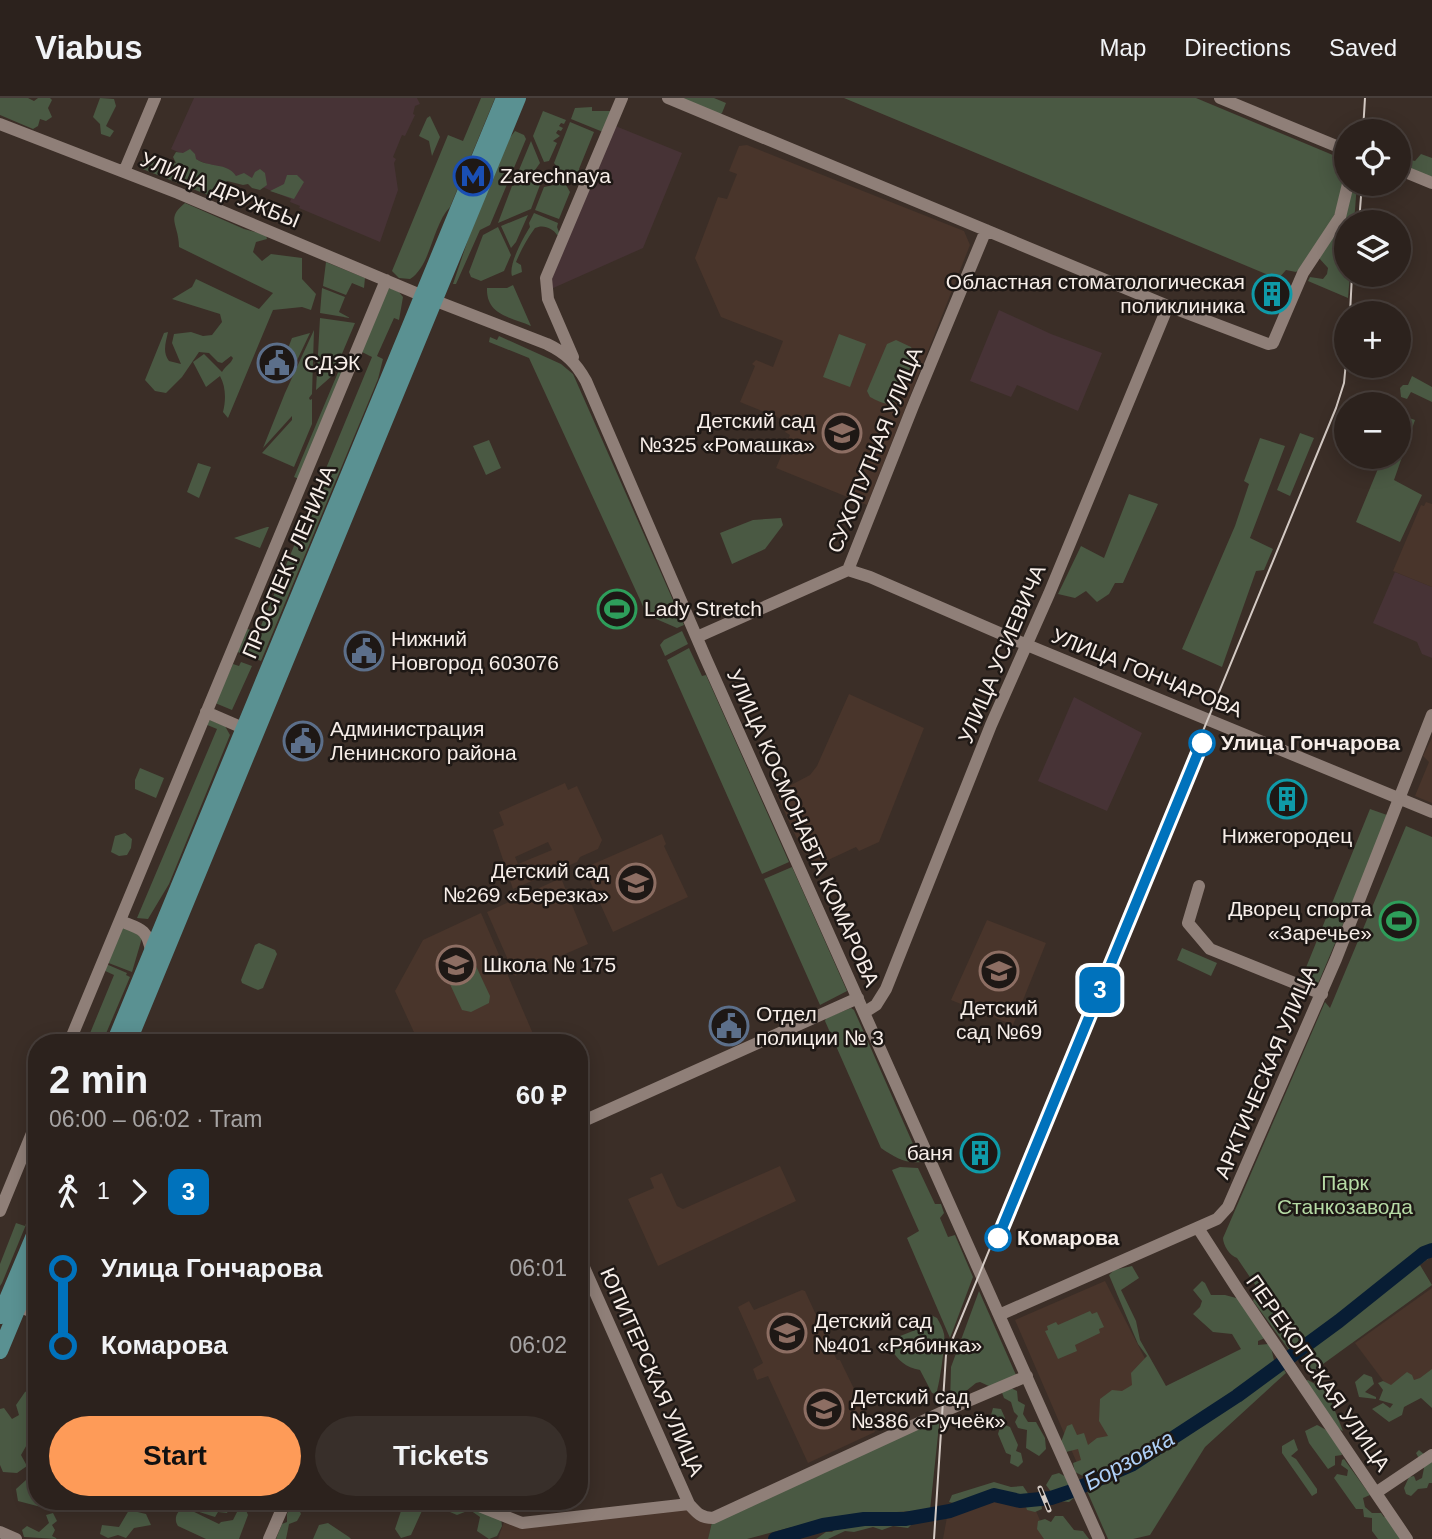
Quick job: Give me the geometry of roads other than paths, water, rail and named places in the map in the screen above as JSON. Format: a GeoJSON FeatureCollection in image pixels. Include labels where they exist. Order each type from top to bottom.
{"type":"FeatureCollection","features":[{"type":"Feature","properties":{"kind":"main road","name":"ПРОСПЕКТ ЛЕНИНА"},"geometry":{"type":"LineString","coordinates":[[132,1034],[430,298],[504,98]]}},
{"type":"Feature","properties":{"kind":"main road","name":"ПРОСПЕКТ ЛЕНИНА"},"geometry":{"type":"LineString","coordinates":[[118,1034],[243,728],[518,98]]}},
{"type":"Feature","properties":{"kind":"main road"},"geometry":{"type":"LineString","coordinates":[[0,1351],[6,1305],[28,1250]]}},
{"type":"Feature","properties":{"kind":"main road"},"geometry":{"type":"LineString","coordinates":[[6,1305],[28,1274]]}},
{"type":"Feature","properties":{"kind":"street"},"geometry":{"type":"LineString","coordinates":[[124,172],[155,98]]}},
{"type":"Feature","properties":{"kind":"street"},"geometry":{"type":"LineString","coordinates":[[576,364],[548,299],[546,278],[622,98]]}},
{"type":"Feature","properties":{"kind":"street"},"geometry":{"type":"LineString","coordinates":[[668,98],[1259,342],[1273,343],[1303,273],[1340,217],[1345,196]]}},
{"type":"Feature","properties":{"kind":"street"},"geometry":{"type":"LineString","coordinates":[[1220,98],[1334,145]]}},
{"type":"Feature","properties":{"kind":"street","name":"УЛИЦА ДРУЖБЫ"},"geometry":{"type":"LineString","coordinates":[[0,124],[430,298]]}},
{"type":"Feature","properties":{"kind":"street"},"geometry":{"type":"LineString","coordinates":[[1411,174],[1432,183]]}},
{"type":"Feature","properties":{"kind":"street","name":"СУХОПУТНАЯ УЛИЦА"},"geometry":{"type":"LineString","coordinates":[[697,637],[848,570],[986,230]]}},
{"type":"Feature","properties":{"kind":"street"},"geometry":{"type":"LineString","coordinates":[[73,1034],[386,280]]}},
{"type":"Feature","properties":{"kind":"street","name":"УЛИЦА КОСМОНАВТА КОМАРОВА"},"geometry":{"type":"LineString","coordinates":[[430,298],[562,352],[576,364],[592,393],[697,637],[1099,1539]]}},
{"type":"Feature","properties":{"kind":"street","name":"УЛИЦА УСИЕВИЧА"},"geometry":{"type":"LineString","coordinates":[[864,1012],[876,1005],[886,989],[991,725],[1168,306]]}},
{"type":"Feature","properties":{"kind":"street","name":"УЛИЦА ГОНЧАРОВА"},"geometry":{"type":"LineString","coordinates":[[848,570],[1432,812]]}},
{"type":"Feature","properties":{"kind":"street"},"geometry":{"type":"LineString","coordinates":[[206,712],[243,728]]}},
{"type":"Feature","properties":{"kind":"street","name":"АРКТИЧЕСКАЯ УЛИЦА"},"geometry":{"type":"LineString","coordinates":[[999,1315],[1217,1219],[1228,1207],[1321,994],[1432,715]]}},
{"type":"Feature","properties":{"kind":"street"},"geometry":{"type":"LineString","coordinates":[[1199,886],[1188,923],[1210,949],[1321,994]]}},
{"type":"Feature","properties":{"kind":"street"},"geometry":{"type":"LineString","coordinates":[[121,918],[153,925],[164,920]]}},
{"type":"Feature","properties":{"kind":"street"},"geometry":{"type":"LineString","coordinates":[[121,918],[148,936],[151,951]]}},
{"type":"Feature","properties":{"kind":"street"},"geometry":{"type":"LineString","coordinates":[[588,1119],[858,998]]}},
{"type":"Feature","properties":{"kind":"street"},"geometry":{"type":"LineString","coordinates":[[0,1210],[28,1143]]}},
{"type":"Feature","properties":{"kind":"street","name":"ПЕРЕКОПСКАЯ УЛИЦА"},"geometry":{"type":"LineString","coordinates":[[1198,1227],[1233,1284],[1295,1371],[1407,1539]]}},
{"type":"Feature","properties":{"kind":"street","name":"ЮПИТЕРСКАЯ УЛИЦА"},"geometry":{"type":"LineString","coordinates":[[588,1276],[689,1504]]}},
{"type":"Feature","properties":{"kind":"street"},"geometry":{"type":"LineString","coordinates":[[6,1305],[28,1311]]}},
{"type":"Feature","properties":{"kind":"street"},"geometry":{"type":"LineString","coordinates":[[486,1510],[522,1523],[689,1504],[698,1514],[713,1518],[1027,1376]]}},
{"type":"Feature","properties":{"kind":"street"},"geometry":{"type":"LineString","coordinates":[[1377,1492],[1432,1455]]}},
{"type":"Feature","properties":{"kind":"street"},"geometry":{"type":"LineString","coordinates":[[270,1539],[282,1510]]}},
{"type":"Feature","properties":{"kind":"street"},"geometry":{"type":"LineString","coordinates":[[0,1532],[16,1539]]}},
{"type":"Feature","properties":{"kind":"waterway","name":"Борзовка"},"geometry":{"type":"LineString","coordinates":[[775,1539],[823,1525],[864,1519],[905,1519],[950,1511],[994,1495],[1020,1501],[1051,1498],[1133,1464],[1237,1396],[1339,1321],[1424,1253],[1432,1250]]}},
{"type":"Feature","properties":{"kind":"tram line"},"geometry":{"type":"LineString","coordinates":[[1364,119],[1365,98]]}},
{"type":"Feature","properties":{"kind":"tram line"},"geometry":{"type":"LineString","coordinates":[[1360,210],[1361,196]]}},
{"type":"Feature","properties":{"kind":"tram line"},"geometry":{"type":"LineString","coordinates":[[1351,287],[1351,301]]}},
{"type":"Feature","properties":{"kind":"tram line"},"geometry":{"type":"LineString","coordinates":[[934,1539],[946,1355],[1336,408],[1344,378]]}},
{"type":"Feature","properties":{"kind":"tram line","name":"3"},"geometry":{"type":"LineString","coordinates":[[998,1238],[1202,743]]}},
{"type":"Feature","properties":{"kind":"railway"},"geometry":{"type":"LineString","coordinates":[[1040,1488],[1049,1510]]}},
{"type":"Feature","properties":{"kind":"place","name":"Zarechnaya"},"geometry":{"type":"Point","coordinates":[473,176]}},
{"type":"Feature","properties":{"kind":"place","name":"Областная стоматологическая поликлиника"},"geometry":{"type":"Point","coordinates":[1272,294]}},
{"type":"Feature","properties":{"kind":"place","name":"СДЭК"},"geometry":{"type":"Point","coordinates":[277,363]}},
{"type":"Feature","properties":{"kind":"place","name":"Детский сад №325 «Ромашка»"},"geometry":{"type":"Point","coordinates":[842,433]}},
{"type":"Feature","properties":{"kind":"place","name":"Lady Stretch"},"geometry":{"type":"Point","coordinates":[617,609]}},
{"type":"Feature","properties":{"kind":"place","name":"Нижний Новгород 603076"},"geometry":{"type":"Point","coordinates":[364,651]}},
{"type":"Feature","properties":{"kind":"place","name":"Администрация Ленинского района"},"geometry":{"type":"Point","coordinates":[303,741]}},
{"type":"Feature","properties":{"kind":"place","name":"Улица Гончарова"},"geometry":{"type":"Point","coordinates":[1202,743]}},
{"type":"Feature","properties":{"kind":"place","name":"Нижегородец"},"geometry":{"type":"Point","coordinates":[1287,799]}},
{"type":"Feature","properties":{"kind":"place","name":"Детский сад №269 «Березка»"},"geometry":{"type":"Point","coordinates":[636,883]}},
{"type":"Feature","properties":{"kind":"place","name":"Дворец спорта «Заречье»"},"geometry":{"type":"Point","coordinates":[1399,921]}},
{"type":"Feature","properties":{"kind":"place","name":"Школа № 175"},"geometry":{"type":"Point","coordinates":[456,965]}},
{"type":"Feature","properties":{"kind":"place","name":"Детский сад №69"},"geometry":{"type":"Point","coordinates":[999,971]}},
{"type":"Feature","properties":{"kind":"place","name":"Отдел полиции № 3"},"geometry":{"type":"Point","coordinates":[729,1026]}},
{"type":"Feature","properties":{"kind":"place","name":"баня"},"geometry":{"type":"Point","coordinates":[980,1153]}},
{"type":"Feature","properties":{"kind":"place","name":"Комарова"},"geometry":{"type":"Point","coordinates":[998,1238]}},
{"type":"Feature","properties":{"kind":"place","name":"Детский сад №401 «Рябинка»"},"geometry":{"type":"Point","coordinates":[787,1333]}},
{"type":"Feature","properties":{"kind":"place","name":"Детский сад №386 «Ручеёк»"},"geometry":{"type":"Point","coordinates":[824,1409]}},
{"type":"Feature","properties":{"kind":"park label","name":"Парк Станкозавода"},"geometry":{"type":"Point","coordinates":[1345,1195]}}]}
